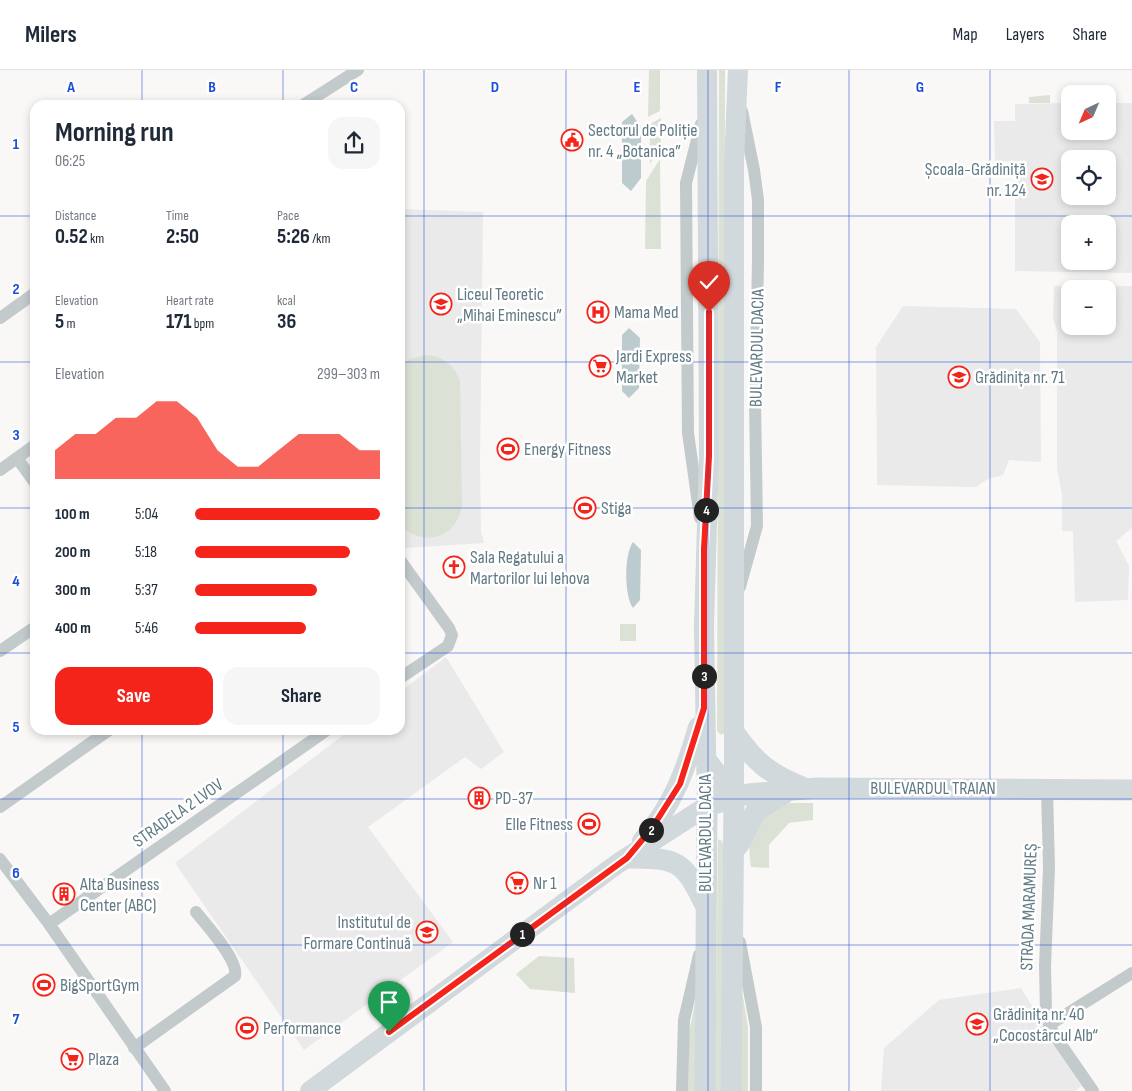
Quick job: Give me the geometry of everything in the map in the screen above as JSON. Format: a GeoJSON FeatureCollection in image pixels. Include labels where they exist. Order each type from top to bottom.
{"type":"FeatureCollection","features":[{"type":"Feature","properties":{"kind":"highway"},"geometry":{"type":"LineString","coordinates":[[734,732],[751,756],[763,767],[799,789]]}},
{"type":"Feature","properties":{"kind":"highway"},"geometry":{"type":"LineString","coordinates":[[705,758],[734,797]]}},
{"type":"Feature","properties":{"kind":"highway"},"geometry":{"type":"LineString","coordinates":[[734,856],[746,826],[756,811],[770,800],[799,789]]}},
{"type":"Feature","properties":{"kind":"highway","name":"BULEVARDUL TRAIAN"},"geometry":{"type":"LineString","coordinates":[[707,806],[734,797],[799,789],[1132,790]]}},
{"type":"Feature","properties":{"kind":"highway","name":"BULEVARDUL DACIA"},"geometry":{"type":"LineString","coordinates":[[731,1091],[734,797]]}},
{"type":"Feature","properties":{"kind":"highway","name":"BULEVARDUL DACIA"},"geometry":{"type":"LineString","coordinates":[[705,1091],[707,806]]}},
{"type":"Feature","properties":{"kind":"highway"},"geometry":{"type":"LineString","coordinates":[[627,858],[661,859],[676,863],[689,874],[705,906]]}},
{"type":"Feature","properties":{"kind":"main road","name":"BULEVARDUL DACIA"},"geometry":{"type":"LineString","coordinates":[[707,70],[709,456],[704,549],[704,708],[707,806]]}},
{"type":"Feature","properties":{"kind":"main road","name":"BULEVARDUL DACIA"},"geometry":{"type":"LineString","coordinates":[[734,797],[734,163],[738,70]]}},
{"type":"Feature","properties":{"kind":"main road"},"geometry":{"type":"LineString","coordinates":[[627,858],[652,828],[680,784],[704,708]]}},
{"type":"Feature","properties":{"kind":"main road"},"geometry":{"type":"LineString","coordinates":[[705,736],[721,741],[734,732]]}},
{"type":"Feature","properties":{"kind":"main road"},"geometry":{"type":"LineString","coordinates":[[310,1091],[627,858],[707,806]]}},
{"type":"Feature","properties":{"kind":"street"},"geometry":{"type":"LineString","coordinates":[[312,100],[358,70]]}},
{"type":"Feature","properties":{"kind":"street"},"geometry":{"type":"LineString","coordinates":[[0,318],[30,297]]}},
{"type":"Feature","properties":{"kind":"street"},"geometry":{"type":"LineString","coordinates":[[0,470],[30,449]]}},
{"type":"Feature","properties":{"kind":"street"},"geometry":{"type":"LineString","coordinates":[[17,458],[30,476]]}},
{"type":"Feature","properties":{"kind":"street"},"geometry":{"type":"LineString","coordinates":[[405,567],[449,628],[452,635],[450,642],[443,649],[405,675]]}},
{"type":"Feature","properties":{"kind":"street"},"geometry":{"type":"LineString","coordinates":[[1,650],[30,630]]}},
{"type":"Feature","properties":{"kind":"street"},"geometry":{"type":"LineString","coordinates":[[0,807],[102,735]]}},
{"type":"Feature","properties":{"kind":"street","name":"STRADELA 2 LVOV"},"geometry":{"type":"LineString","coordinates":[[49,924],[320,735]]}},
{"type":"Feature","properties":{"kind":"street","name":"STRADA MARAMUREȘ"},"geometry":{"type":"LineString","coordinates":[[1048,789],[1049,868],[1045,1000],[1050,1024]]}},
{"type":"Feature","properties":{"kind":"street"},"geometry":{"type":"LineString","coordinates":[[0,859],[49,924],[165,1091]]}},
{"type":"Feature","properties":{"kind":"street","name":"BULEVARDUL DACIA"},"geometry":{"type":"LineString","coordinates":[[734,908],[756,1027],[756,1091]]}},
{"type":"Feature","properties":{"kind":"street"},"geometry":{"type":"LineString","coordinates":[[134,1048],[235,976],[235,966],[230,956],[196,912]]}},
{"type":"Feature","properties":{"kind":"street","name":"BULEVARDUL DACIA"},"geometry":{"type":"LineString","coordinates":[[682,1091],[684,1020],[705,931]]}},
{"type":"Feature","properties":{"kind":"street"},"geometry":{"type":"LineString","coordinates":[[1093,1091],[1050,1024],[1132,973]]}},
{"type":"Feature","properties":{"kind":"shaded area"},"geometry":{"type":"Polygon","coordinates":[[[649,70],[660,70],[660,111],[648,117],[649,70]]]}},
{"type":"Feature","properties":{"kind":"shaded area"},"geometry":{"type":"Polygon","coordinates":[[[719,70],[725,70],[724,733],[721,735],[717,731],[719,70]]]}},
{"type":"Feature","properties":{"kind":"shaded area"},"geometry":{"type":"Polygon","coordinates":[[[1050,95],[1050,103],[1029,103],[1029,97],[1050,95]]]}},
{"type":"Feature","properties":{"kind":"shaded area","name":"Școala-Grădiniță nr. 124"},"geometry":{"type":"Polygon","coordinates":[[[1061,103],[1061,140],[1116,140],[1116,103],[1132,103],[1132,273],[1015,271],[1015,162],[995,161],[994,121],[1015,121],[1015,104],[1061,103]]]}},
{"type":"Feature","properties":{"kind":"shaded area"},"geometry":{"type":"Polygon","coordinates":[[[632,114],[641,127],[641,178],[631,191],[622,183],[622,122],[632,114]]]}},
{"type":"Feature","properties":{"kind":"shaded area"},"geometry":{"type":"Polygon","coordinates":[[[661,118],[661,147],[650,164],[650,124],[661,118]]]}},
{"type":"Feature","properties":{"kind":"shaded area"},"geometry":{"type":"Polygon","coordinates":[[[660,159],[661,249],[645,249],[646,181],[660,159]]]}},
{"type":"Feature","properties":{"kind":"shaded area","name":"Liceul Teoretic „Mihai Eminescu”"},"geometry":{"type":"Polygon","coordinates":[[[405,209],[483,212],[480,464],[481,532],[484,543],[405,548],[405,209]]]}},
{"type":"Feature","properties":{"kind":"shaded area"},"geometry":{"type":"Polygon","coordinates":[[[1054,286],[1061,286],[1061,335],[1116,335],[1116,286],[1132,286],[1132,528],[1116,541],[1129,566],[1128,600],[1075,602],[1073,531],[1062,531],[1062,495],[1057,468],[1057,331],[1053,318],[1054,286]]]}},
{"type":"Feature","properties":{"kind":"shaded area","name":"Grădinița nr. 71"},"geometry":{"type":"Polygon","coordinates":[[[903,306],[1016,309],[1040,342],[1041,462],[1009,460],[1003,475],[988,479],[976,487],[877,485],[876,347],[903,306]]]}},
{"type":"Feature","properties":{"kind":"shaded area"},"geometry":{"type":"Polygon","coordinates":[[[629,328],[640,338],[639,388],[629,398],[622,391],[622,335],[629,328]]]}},
{"type":"Feature","properties":{"kind":"shaded area"},"geometry":{"type":"Polygon","coordinates":[[[426,355],[443,359],[455,370],[460,381],[462,505],[454,525],[446,532],[428,538],[418,536],[405,528],[405,363],[410,359],[426,355]]]}},
{"type":"Feature","properties":{"kind":"shaded area"},"geometry":{"type":"Polygon","coordinates":[[[633,542],[641,550],[640,600],[633,608],[628,594],[626,575],[628,556],[633,542]]]}},
{"type":"Feature","properties":{"kind":"shaded area"},"geometry":{"type":"Polygon","coordinates":[[[620,624],[636,624],[636,641],[620,641],[620,624]]]}},
{"type":"Feature","properties":{"kind":"shaded area"},"geometry":{"type":"Polygon","coordinates":[[[446,657],[504,752],[481,769],[465,757],[368,827],[453,942],[304,1050],[175,863],[343,735],[405,735],[405,688],[446,657]]]}},
{"type":"Feature","properties":{"kind":"shaded area"},"geometry":{"type":"Polygon","coordinates":[[[790,803],[813,803],[813,820],[789,823],[769,845],[769,868],[751,867],[749,842],[752,832],[760,821],[771,812],[790,803]]]}},
{"type":"Feature","properties":{"kind":"shaded area"},"geometry":{"type":"Polygon","coordinates":[[[718,839],[722,841],[723,845],[722,1091],[715,1091],[718,839]]]}},
{"type":"Feature","properties":{"kind":"shaded area"},"geometry":{"type":"Polygon","coordinates":[[[539,956],[574,958],[575,993],[530,989],[516,974],[539,956]]]}},
{"type":"Feature","properties":{"kind":"shaded area","name":"Grădinița nr. 40 „Cocostârcul Alb“"},"geometry":{"type":"Polygon","coordinates":[[[1021,988],[1082,1086],[1075,1091],[881,1091],[884,1048],[939,1000],[1021,988]]]}},
{"type":"Feature","properties":{"kind":"shaded area"},"geometry":{"type":"Polygon","coordinates":[[[741,994],[748,1027],[748,1091],[740,1091],[741,994]]]}},
{"type":"Feature","properties":{"kind":"shaded area"},"geometry":{"type":"Polygon","coordinates":[[[696,996],[698,1091],[688,1091],[689,1033],[696,996]]]}},
{"type":"Feature","properties":{"kind":"place","name":"Sectorul de Poliție nr. 4 „Botanica”"},"geometry":{"type":"Point","coordinates":[572,140]}},
{"type":"Feature","properties":{"kind":"place","name":"Școala-Grădiniță nr. 124"},"geometry":{"type":"Point","coordinates":[1042,179]}},
{"type":"Feature","properties":{"kind":"place","name":"Liceul Teoretic „Mihai Eminescu”"},"geometry":{"type":"Point","coordinates":[441,304]}},
{"type":"Feature","properties":{"kind":"place","name":"Mama Med"},"geometry":{"type":"Point","coordinates":[598,312]}},
{"type":"Feature","properties":{"kind":"place","name":"Jardi Express Market"},"geometry":{"type":"Point","coordinates":[600,366]}},
{"type":"Feature","properties":{"kind":"place","name":"Grădinița nr. 71"},"geometry":{"type":"Point","coordinates":[959,377]}},
{"type":"Feature","properties":{"kind":"place","name":"Energy Fitness"},"geometry":{"type":"Point","coordinates":[508,449]}},
{"type":"Feature","properties":{"kind":"place","name":"Stiga"},"geometry":{"type":"Point","coordinates":[585,508]}},
{"type":"Feature","properties":{"kind":"place","name":"Sala Regatului a Martorilor lui Iehova"},"geometry":{"type":"Point","coordinates":[454,567]}},
{"type":"Feature","properties":{"kind":"place","name":"PD-37"},"geometry":{"type":"Point","coordinates":[479,798]}},
{"type":"Feature","properties":{"kind":"place","name":"Elle Fitness"},"geometry":{"type":"Point","coordinates":[589,824]}},
{"type":"Feature","properties":{"kind":"place","name":"Nr 1"},"geometry":{"type":"Point","coordinates":[517,883]}},
{"type":"Feature","properties":{"kind":"place","name":"Alta Business Center (ABC)"},"geometry":{"type":"Point","coordinates":[64,894]}},
{"type":"Feature","properties":{"kind":"place","name":"Institutul de Formare Continuă"},"geometry":{"type":"Point","coordinates":[427,932]}},
{"type":"Feature","properties":{"kind":"place","name":"BigSportGym"},"geometry":{"type":"Point","coordinates":[44,985]}},
{"type":"Feature","properties":{"kind":"place","name":"Grădinița nr. 40 „Cocostârcul Alb“"},"geometry":{"type":"Point","coordinates":[977,1024]}},
{"type":"Feature","properties":{"kind":"place","name":"Performance"},"geometry":{"type":"Point","coordinates":[247,1028]}},
{"type":"Feature","properties":{"kind":"place","name":"Plaza"},"geometry":{"type":"Point","coordinates":[72,1059]}},
{"type":"Feature","properties":{"kind":"route"},"geometry":{"type":"LineString","coordinates":[[389,1032],[627,858],[665,810],[680,784],[704,708],[704,549],[709,456],[709,312]]}}]}
